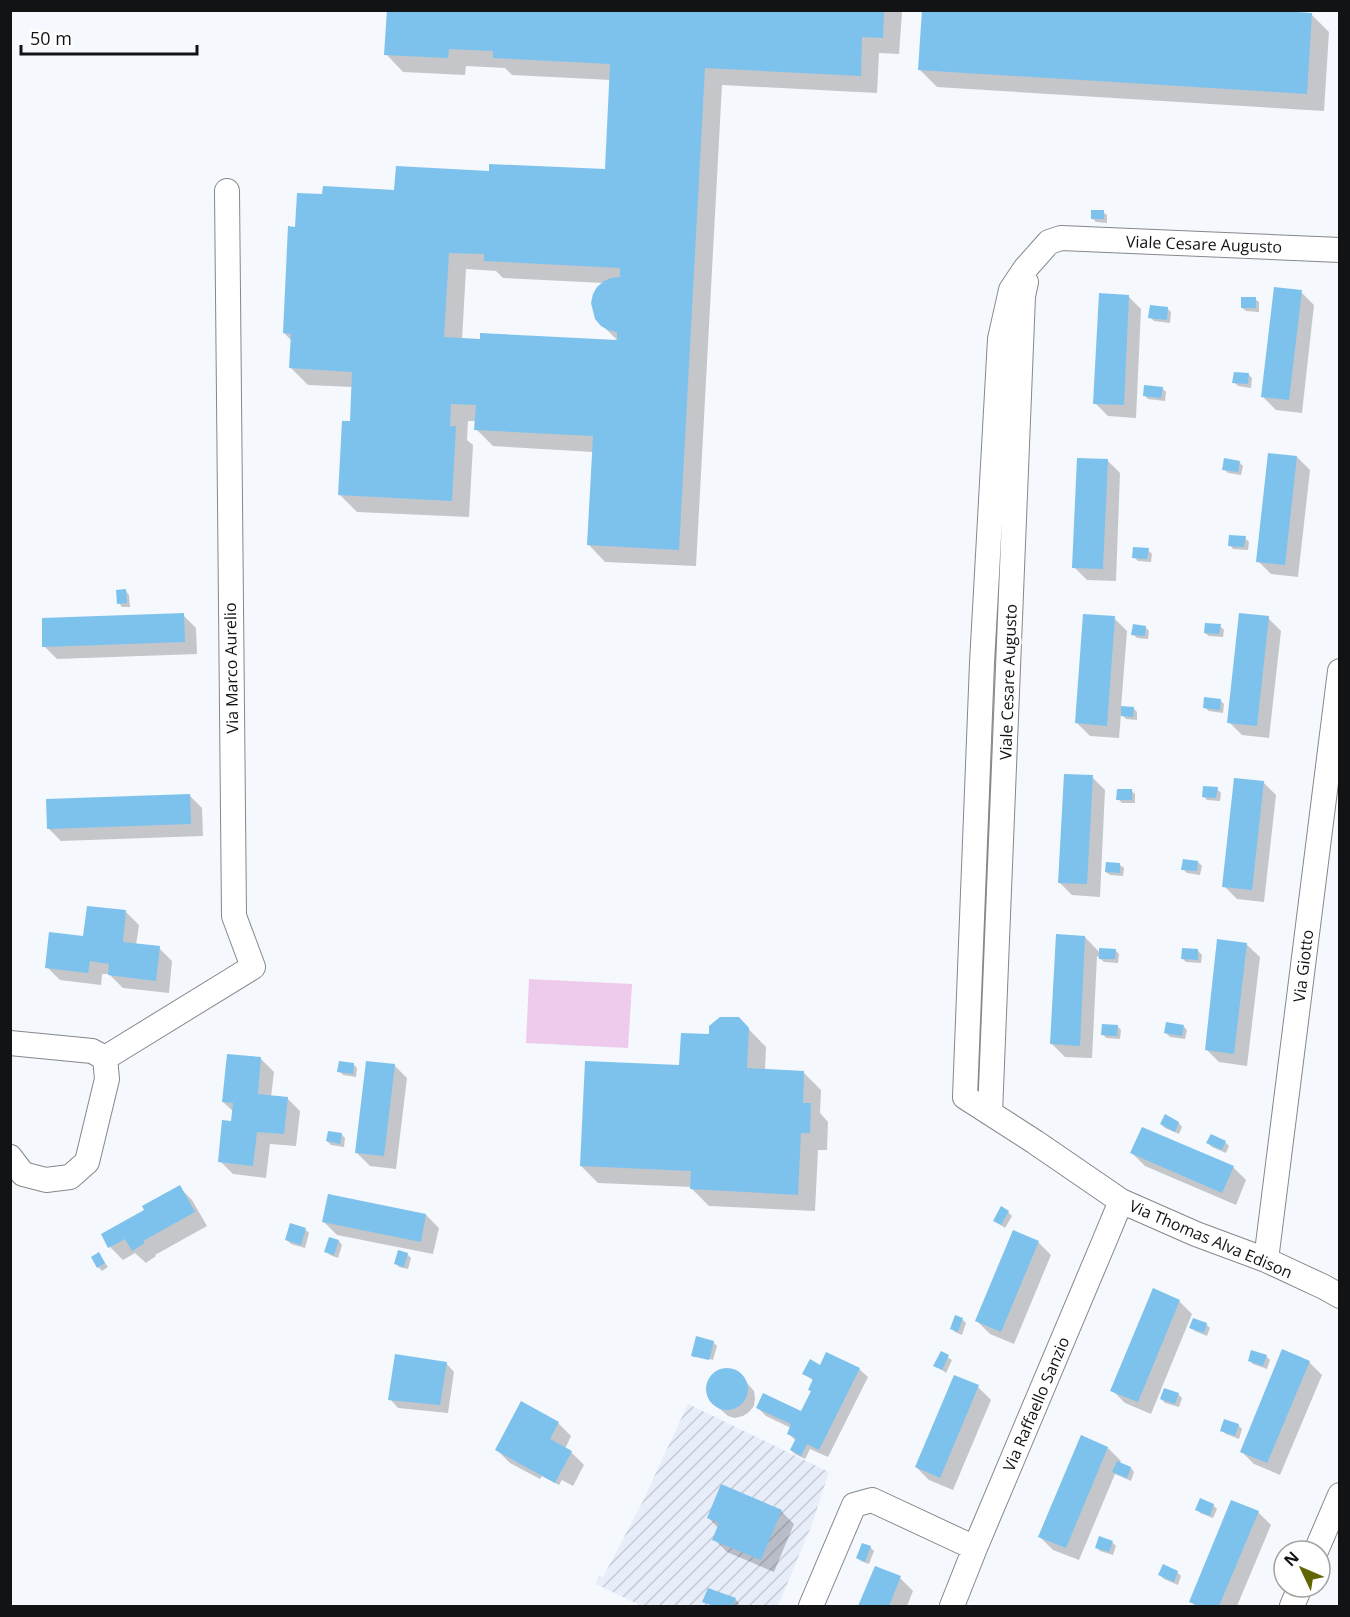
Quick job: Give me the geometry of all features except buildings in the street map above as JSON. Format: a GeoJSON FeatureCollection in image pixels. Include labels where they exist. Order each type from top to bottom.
{"type":"FeatureCollection","features":[{"type":"Feature","properties":{"kind":"street","name":"Via Marco Aurelio"},"geometry":{"type":"LineString","coordinates":[[105,1058],[253,967],[234,916],[227,191]]}},
{"type":"Feature","properties":{"kind":"street","name":"Viale Cesare Augusto"},"geometry":{"type":"LineString","coordinates":[[965,1097],[982,663],[1000,339],[1011,290],[1025,269],[1049,242],[1061,238],[1340,250]]}},
{"type":"Feature","properties":{"kind":"street","name":"Viale Cesare Augusto"},"geometry":{"type":"LineString","coordinates":[[990,1113],[1023,296],[1027,277],[1038,255]]}},
{"type":"Feature","properties":{"kind":"street","name":"Via Giotto"},"geometry":{"type":"LineString","coordinates":[[1266,1260],[1340,671]]}},
{"type":"Feature","properties":{"kind":"street"},"geometry":{"type":"LineString","coordinates":[[10,1043],[92,1052],[105,1058],[107,1079],[87,1162],[70,1177],[46,1180],[23,1174],[10,1157]]}},
{"type":"Feature","properties":{"kind":"street","name":"Via Thomas Alva Edison"},"geometry":{"type":"LineString","coordinates":[[965,1097],[1120,1201],[1196,1234],[1266,1260],[1340,1296]]}},
{"type":"Feature","properties":{"kind":"street","name":"Via Raffaello Sanzio"},"geometry":{"type":"LineString","coordinates":[[952,1606],[1120,1201]]}},
{"type":"Feature","properties":{"kind":"street"},"geometry":{"type":"LineString","coordinates":[[1321,1539],[1340,1495]]}},
{"type":"Feature","properties":{"kind":"street"},"geometry":{"type":"LineString","coordinates":[[811,1606],[854,1505],[872,1500],[975,1548]]}},
{"type":"Feature","properties":{"kind":"shaded area"},"geometry":{"type":"Polygon","coordinates":[[[529,979],[632,984],[628,1048],[526,1043],[529,979]]]}},
{"type":"Feature","properties":{"kind":"shaded area"},"geometry":{"type":"Polygon","coordinates":[[[688,1404],[829,1472],[812,1524],[778,1606],[642,1606],[596,1584],[599,1576],[603,1577],[642,1503],[688,1404]]]}}]}
